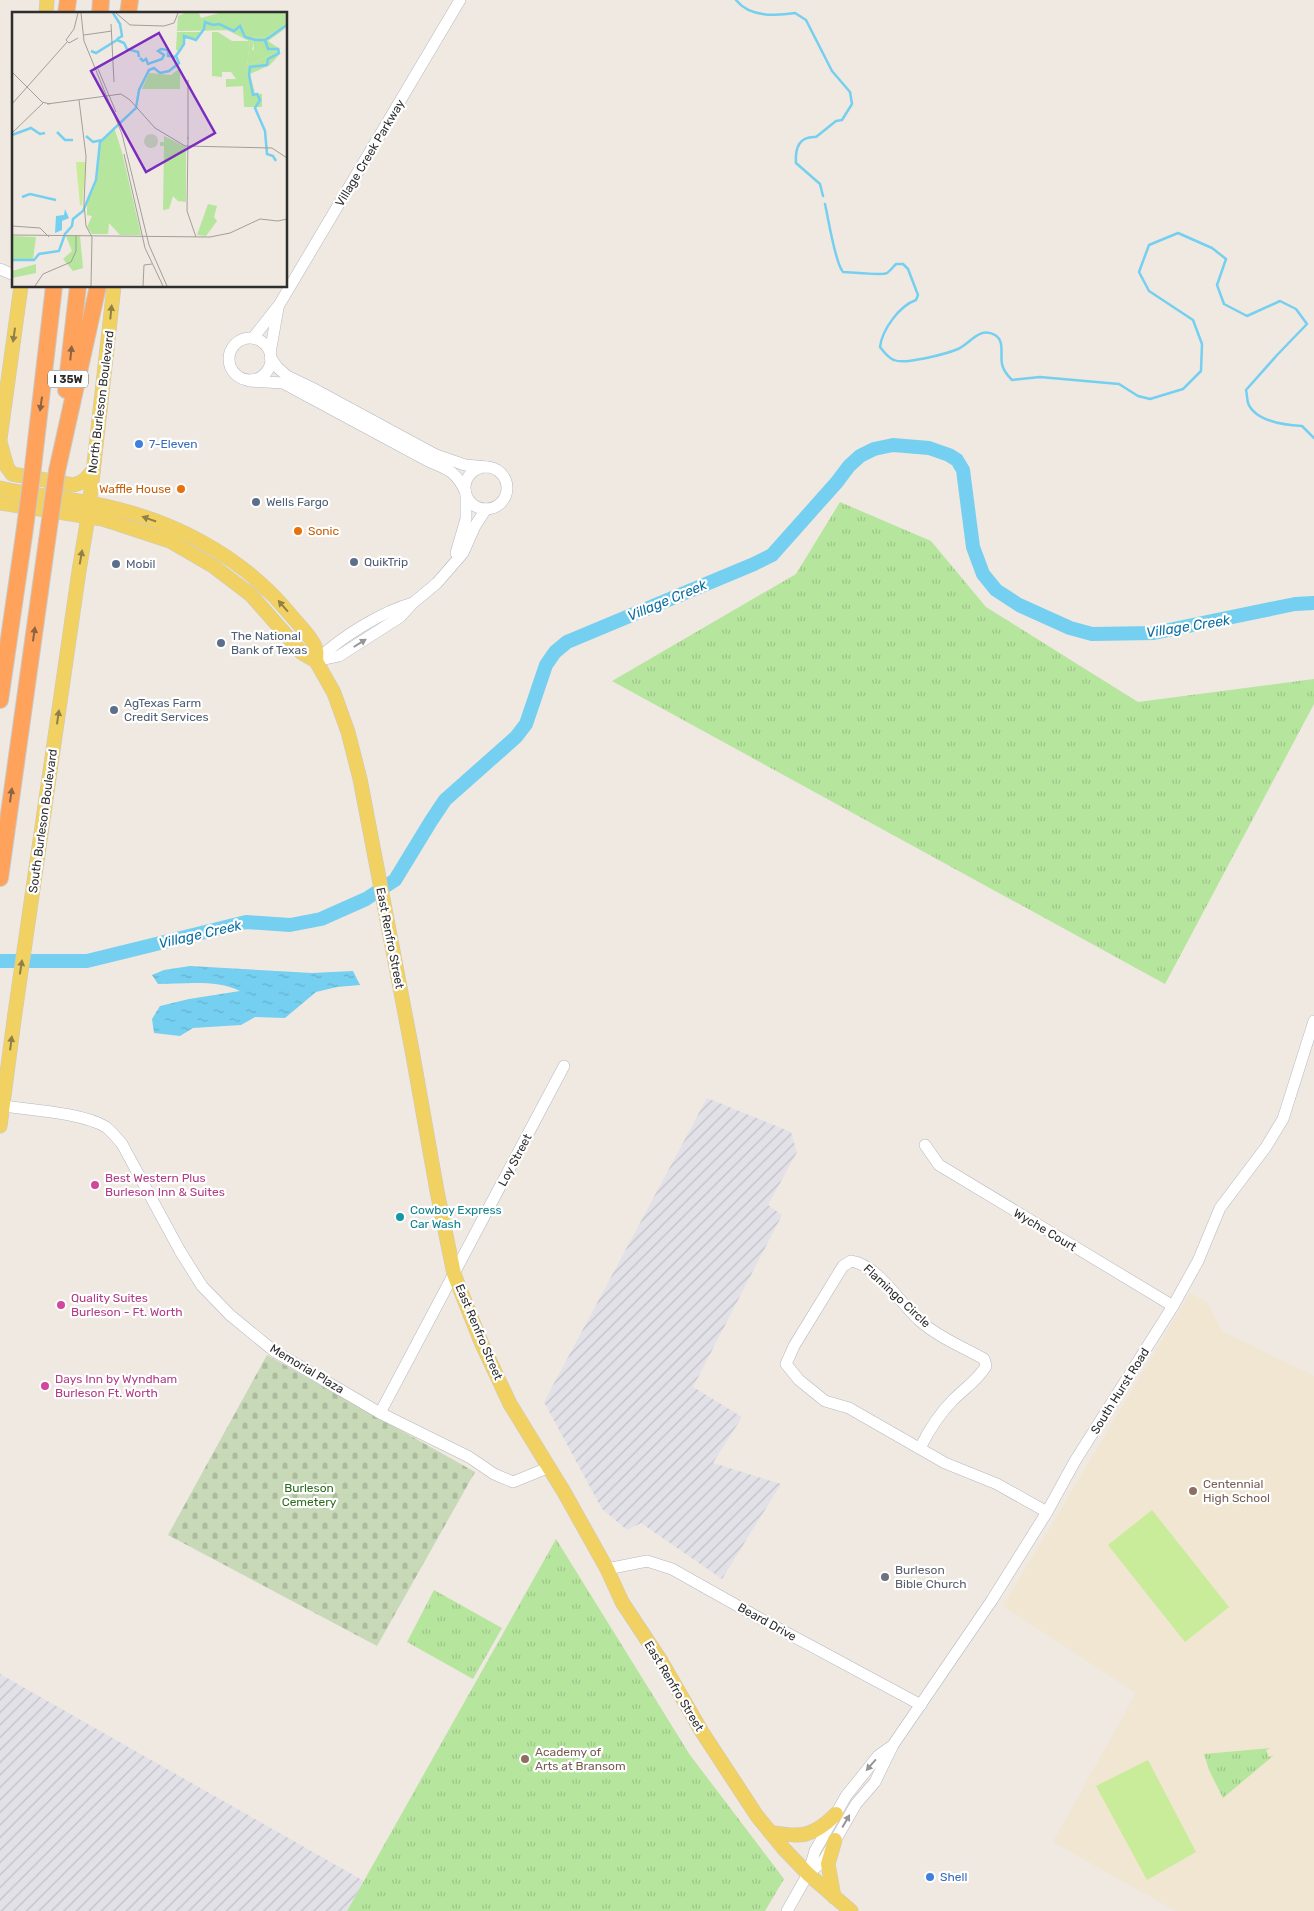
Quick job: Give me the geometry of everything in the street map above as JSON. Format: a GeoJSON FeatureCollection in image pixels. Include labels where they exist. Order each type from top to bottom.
{"type":"FeatureCollection","features":[{"type":"Feature","properties":{"kind":"highway","name":"I 35W"},"geometry":{"type":"LineString","coordinates":[[0,700],[33,467],[54,288]]}},
{"type":"Feature","properties":{"kind":"highway","name":"I 35W"},"geometry":{"type":"LineString","coordinates":[[0,878],[57,471],[78,288]]}},
{"type":"Feature","properties":{"kind":"highway"},"geometry":{"type":"LineString","coordinates":[[57,471],[98,288]]}},
{"type":"Feature","properties":{"kind":"main road"},"geometry":{"type":"LineString","coordinates":[[21,288],[0,440],[7,467],[16,476],[73,485],[86,479],[93,470]]}},
{"type":"Feature","properties":{"kind":"main road","name":"North Burleson Boulevard"},"geometry":{"type":"LineString","coordinates":[[88,517],[114,288]]}},
{"type":"Feature","properties":{"kind":"main road","name":"East Renfro Street"},"geometry":{"type":"LineString","coordinates":[[0,488],[90,502],[135,514],[186,533],[235,562],[256,578],[309,638],[316,649],[316,661],[334,693],[348,732],[360,780],[412,1050],[436,1191],[454,1274],[481,1342],[510,1404],[550,1467],[607,1569],[622,1602],[661,1661],[702,1732],[757,1816],[770,1832],[808,1874],[851,1911]]}},
{"type":"Feature","properties":{"kind":"main road","name":"East Renfro Street"},"geometry":{"type":"LineString","coordinates":[[0,503],[117,523],[170,540],[212,566],[251,595],[302,653],[316,661]]}},
{"type":"Feature","properties":{"kind":"main road","name":"South Burleson Boulevard"},"geometry":{"type":"LineString","coordinates":[[0,1126],[88,517]]}},
{"type":"Feature","properties":{"kind":"main road"},"geometry":{"type":"LineString","coordinates":[[170,540],[179,540],[195,547],[226,565],[232,566],[235,562]]}},
{"type":"Feature","properties":{"kind":"main road"},"geometry":{"type":"LineString","coordinates":[[770,1832],[792,1836],[808,1834],[822,1827],[836,1814]]}},
{"type":"Feature","properties":{"kind":"main road"},"geometry":{"type":"LineString","coordinates":[[834,1897],[828,1864],[835,1840]]}},
{"type":"Feature","properties":{"kind":"street","name":"Village Creek Parkway"},"geometry":{"type":"LineString","coordinates":[[291,272],[460,0]]}},
{"type":"Feature","properties":{"kind":"street"},"geometry":{"type":"LineString","coordinates":[[0,269],[12,274]]}},
{"type":"Feature","properties":{"kind":"street","name":"Village Creek Parkway"},"geometry":{"type":"LineString","coordinates":[[278,305],[253,338],[246,338],[234,345],[228,357],[229,364],[236,376],[256,380],[270,366],[278,305],[285,288]]}},
{"type":"Feature","properties":{"kind":"street"},"geometry":{"type":"LineString","coordinates":[[249,380],[283,383],[428,461],[452,471],[459,479],[473,505],[486,509],[500,505],[504,499],[507,485],[500,472],[487,467],[465,465],[436,455],[287,376],[277,368],[264,344],[253,338]]}},
{"type":"Feature","properties":{"kind":"street"},"geometry":{"type":"LineString","coordinates":[[450,568],[461,540],[466,519],[466,481],[469,475],[480,468],[487,467]]}},
{"type":"Feature","properties":{"kind":"street"},"geometry":{"type":"LineString","coordinates":[[316,661],[339,656],[400,617],[413,603],[437,583],[463,553],[475,526],[486,509]]}},
{"type":"Feature","properties":{"kind":"street","name":"South Hurst Road"},"geometry":{"type":"LineString","coordinates":[[808,1874],[824,1860],[856,1804],[875,1782],[893,1745],[992,1600],[1047,1512],[1075,1461],[1173,1306],[1198,1262],[1220,1208],[1266,1147],[1283,1119],[1314,1021]]}},
{"type":"Feature","properties":{"kind":"street","name":"Loy Street"},"geometry":{"type":"LineString","coordinates":[[380,1412],[564,1066]]}},
{"type":"Feature","properties":{"kind":"street","name":"Memorial Plaza"},"geometry":{"type":"LineString","coordinates":[[4,1106],[80,1118],[107,1128],[122,1144],[180,1251],[202,1286],[230,1315],[274,1351],[380,1412],[470,1457],[494,1474],[513,1482],[550,1467]]}},
{"type":"Feature","properties":{"kind":"street","name":"Wyche Court"},"geometry":{"type":"LineString","coordinates":[[925,1145],[939,1166],[1173,1306]]}},
{"type":"Feature","properties":{"kind":"street","name":"Flamingo Circle"},"geometry":{"type":"LineString","coordinates":[[920,1448],[929,1430],[940,1415],[954,1399],[981,1375],[986,1366],[984,1359],[920,1321],[902,1299],[875,1274],[860,1262],[850,1260],[843,1266],[794,1346],[786,1364],[798,1380],[825,1401],[850,1408],[945,1463],[997,1484],[1047,1512]]}},
{"type":"Feature","properties":{"kind":"street","name":"Beard Drive"},"geometry":{"type":"LineString","coordinates":[[607,1569],[647,1561],[672,1569],[769,1624],[921,1705]]}},
{"type":"Feature","properties":{"kind":"street","name":"South Hurst Road"},"geometry":{"type":"LineString","coordinates":[[787,1911],[808,1874],[815,1851],[846,1796],[878,1756],[893,1745]]}},
{"type":"Feature","properties":{"kind":"shaded area"},"geometry":{"type":"Polygon","coordinates":[[[707,1098],[791,1132],[797,1152],[768,1205],[782,1215],[693,1387],[742,1417],[713,1463],[781,1484],[722,1579],[641,1523],[627,1530],[602,1509],[544,1402],[707,1098]]]}},
{"type":"Feature","properties":{"kind":"shaded area","name":"Centennial High School"},"geometry":{"type":"Polygon","coordinates":[[[1190,1293],[1207,1302],[1222,1331],[1314,1376],[1314,1911],[1176,1911],[1053,1842],[1136,1693],[1003,1606],[1190,1293]]]}},
{"type":"Feature","properties":{"kind":"shaded area"},"geometry":{"type":"Polygon","coordinates":[[[0,1674],[364,1881],[347,1911],[0,1911],[0,1674]]]}},
{"type":"Feature","properties":{"kind":"green space"},"geometry":{"type":"Polygon","coordinates":[[[840,502],[931,541],[986,607],[1138,702],[1314,679],[1314,704],[1165,984],[612,681],[796,574],[840,502]]]}},
{"type":"Feature","properties":{"kind":"green space","name":"Burleson Cemetery"},"geometry":{"type":"Polygon","coordinates":[[[267,1355],[475,1472],[377,1646],[168,1535],[267,1355]]]}},
{"type":"Feature","properties":{"kind":"green space"},"geometry":{"type":"Polygon","coordinates":[[[1152,1510],[1229,1607],[1185,1642],[1108,1545],[1152,1510]]]}},
{"type":"Feature","properties":{"kind":"green space","name":"Academy of Arts at Bransom"},"geometry":{"type":"Polygon","coordinates":[[[556,1539],[690,1755],[784,1879],[765,1911],[347,1911],[556,1539]]]}},
{"type":"Feature","properties":{"kind":"green space"},"geometry":{"type":"Polygon","coordinates":[[[434,1590],[502,1628],[473,1679],[407,1642],[434,1590]]]}},
{"type":"Feature","properties":{"kind":"green space"},"geometry":{"type":"Polygon","coordinates":[[[1271,1748],[1266,1750],[1269,1757],[1274,1755],[1223,1798],[1209,1770],[1204,1754],[1271,1748]]]}},
{"type":"Feature","properties":{"kind":"green space"},"geometry":{"type":"Polygon","coordinates":[[[1148,1760],[1196,1852],[1147,1880],[1096,1786],[1148,1760]]]}},
{"type":"Feature","properties":{"kind":"water"},"geometry":{"type":"Polygon","coordinates":[[[190,966],[312,973],[353,971],[360,985],[337,987],[316,992],[285,1018],[255,1017],[241,1025],[193,1028],[180,1036],[154,1033],[152,1019],[160,1006],[189,999],[240,991],[231,987],[210,984],[158,984],[152,975],[164,970],[190,966]]]}},
{"type":"Feature","properties":{"kind":"waterway"},"geometry":{"type":"LineString","coordinates":[[736,0],[748,10],[771,15],[795,13],[806,20],[832,71],[850,92],[852,104],[842,120],[836,121],[816,137],[810,137],[802,141],[797,148],[796,163],[820,184],[823,196]]}},
{"type":"Feature","properties":{"kind":"waterway"},"geometry":{"type":"LineString","coordinates":[[825,204],[835,250],[843,272],[884,274],[896,264],[903,264],[908,269],[918,295],[916,300],[903,307],[892,319],[881,340],[880,347],[892,359],[907,361],[944,354],[962,347],[979,334],[989,333],[995,335],[1000,341],[1003,366],[1012,380],[1040,377],[1119,384],[1138,396],[1150,399],[1183,389],[1201,371],[1202,344],[1193,320],[1149,291],[1139,272],[1149,245],[1178,233],[1212,248],[1226,259],[1217,285],[1224,304],[1247,316],[1280,301],[1296,309],[1307,324],[1246,390],[1248,403],[1257,414],[1271,421],[1302,426],[1314,438]]}},
{"type":"Feature","properties":{"kind":"waterway","name":"Village Creek"},"geometry":{"type":"LineString","coordinates":[[0,961],[87,961],[246,922],[290,925],[321,919],[366,899],[395,880],[445,800],[516,737],[526,724],[546,665],[555,652],[567,642],[772,555],[849,466],[860,456],[874,449],[893,445],[929,448],[957,460],[963,470],[973,547],[983,574],[996,590],[1019,605],[1070,628],[1092,634],[1154,633],[1295,604],[1314,603]]}},
{"type":"Feature","properties":{"kind":"place","name":"7-Eleven"},"geometry":{"type":"Point","coordinates":[139,444]}},
{"type":"Feature","properties":{"kind":"place","name":"Waffle House"},"geometry":{"type":"Point","coordinates":[181,489]}},
{"type":"Feature","properties":{"kind":"place","name":"Wells Fargo"},"geometry":{"type":"Point","coordinates":[256,502]}},
{"type":"Feature","properties":{"kind":"place","name":"Sonic"},"geometry":{"type":"Point","coordinates":[298,531]}},
{"type":"Feature","properties":{"kind":"place","name":"QuikTrip"},"geometry":{"type":"Point","coordinates":[354,562]}},
{"type":"Feature","properties":{"kind":"place","name":"Mobil"},"geometry":{"type":"Point","coordinates":[116,564]}},
{"type":"Feature","properties":{"kind":"place","name":"The National Bank of Texas"},"geometry":{"type":"Point","coordinates":[221,643]}},
{"type":"Feature","properties":{"kind":"place","name":"AgTexas Farm Credit Services"},"geometry":{"type":"Point","coordinates":[114,710]}},
{"type":"Feature","properties":{"kind":"place","name":"Best Western Plus Burleson Inn & Suites"},"geometry":{"type":"Point","coordinates":[95,1185]}},
{"type":"Feature","properties":{"kind":"place","name":"Cowboy Express Car Wash"},"geometry":{"type":"Point","coordinates":[400,1217]}},
{"type":"Feature","properties":{"kind":"place","name":"Quality Suites Burleson - Ft. Worth"},"geometry":{"type":"Point","coordinates":[61,1305]}},
{"type":"Feature","properties":{"kind":"place","name":"Days Inn by Wyndham Burleson Ft. Worth"},"geometry":{"type":"Point","coordinates":[45,1386]}},
{"type":"Feature","properties":{"kind":"place","name":"Centennial High School"},"geometry":{"type":"Point","coordinates":[1193,1491]}},
{"type":"Feature","properties":{"kind":"place","name":"Burleson Bible Church"},"geometry":{"type":"Point","coordinates":[885,1577]}},
{"type":"Feature","properties":{"kind":"place","name":"Academy of Arts at Bransom"},"geometry":{"type":"Point","coordinates":[525,1759]}},
{"type":"Feature","properties":{"kind":"place","name":"Shell"},"geometry":{"type":"Point","coordinates":[930,1877]}}]}
